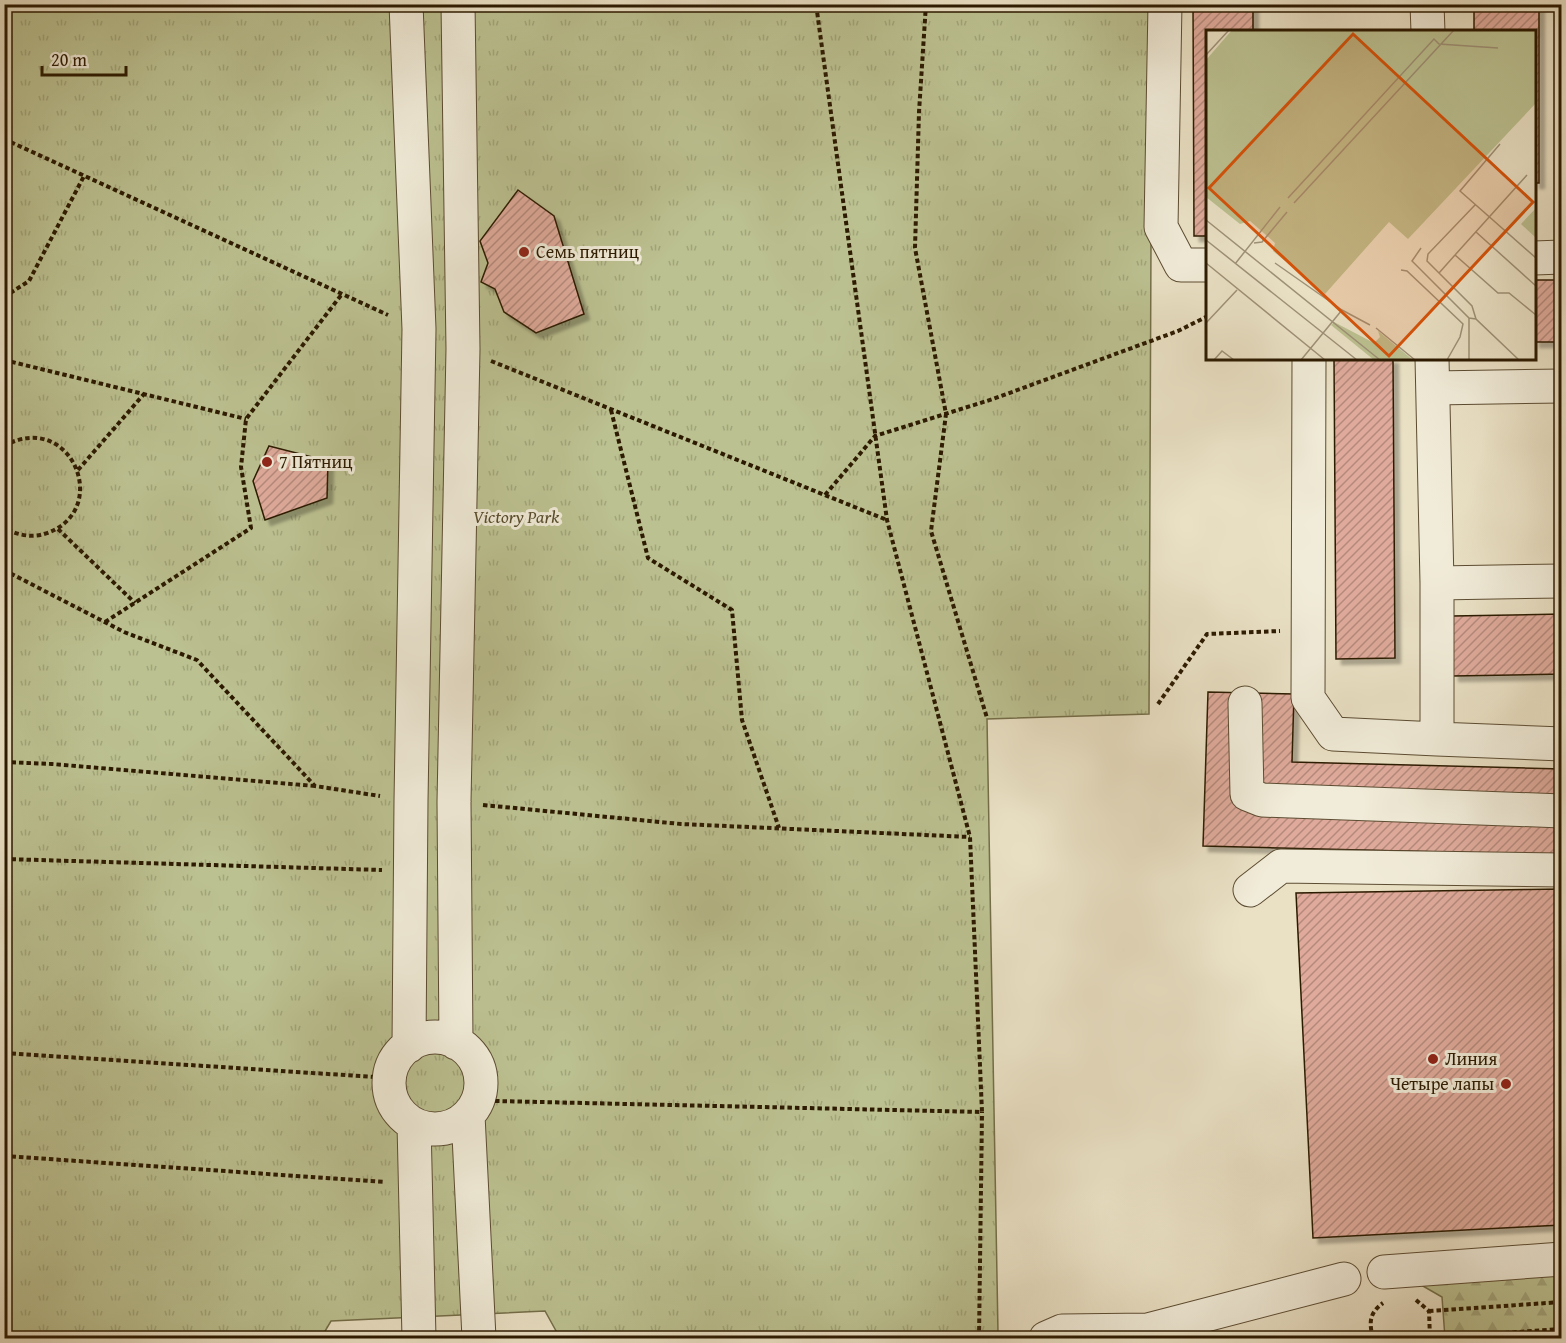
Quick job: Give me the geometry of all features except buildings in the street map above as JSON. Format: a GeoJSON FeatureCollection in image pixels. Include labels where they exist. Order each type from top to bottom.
{"type":"FeatureCollection","features":[{"type":"Feature","properties":{"kind":"street"},"geometry":{"type":"LineString","coordinates":[[406,4],[418,329],[409,1046]]}},
{"type":"Feature","properties":{"kind":"street"},"geometry":{"type":"LineString","coordinates":[[456,1043],[454,802],[463,349],[458,4]]}},
{"type":"Feature","properties":{"kind":"street"},"geometry":{"type":"LineString","coordinates":[[1165,4],[1161,228],[1181,264],[1206,265]]}},
{"type":"Feature","properties":{"kind":"street"},"geometry":{"type":"LineString","coordinates":[[1427,4],[1428,30]]}},
{"type":"Feature","properties":{"kind":"street"},"geometry":{"type":"LineString","coordinates":[[1536,258],[1562,257]]}},
{"type":"Feature","properties":{"kind":"street"},"geometry":{"type":"LineString","coordinates":[[1309,360],[1308,698],[1333,734],[1562,744]]}},
{"type":"Feature","properties":{"kind":"street"},"geometry":{"type":"LineString","coordinates":[[1437,739],[1437,584],[1432,373],[1562,386]]}},
{"type":"Feature","properties":{"kind":"street"},"geometry":{"type":"LineString","coordinates":[[1437,584],[1562,581]]}},
{"type":"Feature","properties":{"kind":"street"},"geometry":{"type":"LineString","coordinates":[[1245,703],[1247,794],[1262,800],[1562,811]]}},
{"type":"Feature","properties":{"kind":"street"},"geometry":{"type":"LineString","coordinates":[[1250,890],[1281,866],[1562,870]]}},
{"type":"Feature","properties":{"kind":"street"},"geometry":{"type":"LineString","coordinates":[[478,1338],[480,1108],[477,1102],[481,1087],[480,1072],[474,1059],[465,1048],[438,1037],[423,1039],[409,1046],[399,1055],[392,1067],[389,1082],[391,1097],[398,1111],[414,1124],[424,1128],[440,1129],[455,1125],[480,1108]]}},
{"type":"Feature","properties":{"kind":"street"},"geometry":{"type":"LineString","coordinates":[[414,1124],[418,1338]]}},
{"type":"Feature","properties":{"kind":"street"},"geometry":{"type":"LineString","coordinates":[[1388,1284],[1562,1259]]}},
{"type":"Feature","properties":{"kind":"street"},"geometry":{"type":"LineString","coordinates":[[1046,1338],[1062,1331],[1148,1334],[1344,1279]]}},
{"type":"Feature","properties":{"kind":"path"},"geometry":{"type":"LineString","coordinates":[[816,4],[887,520],[970,837],[982,1113],[979,1338]]}},
{"type":"Feature","properties":{"kind":"path"},"geometry":{"type":"LineString","coordinates":[[926,4],[919,112],[915,248],[946,414],[931,531],[987,718]]}},
{"type":"Feature","properties":{"kind":"path"},"geometry":{"type":"LineString","coordinates":[[4,297],[29,281],[84,176]]}},
{"type":"Feature","properties":{"kind":"path"},"geometry":{"type":"LineString","coordinates":[[105,622],[251,528],[241,467],[246,419],[342,294]]}},
{"type":"Feature","properties":{"kind":"path"},"geometry":{"type":"LineString","coordinates":[[825,495],[875,436],[993,399],[1178,331],[1206,317]]}},
{"type":"Feature","properties":{"kind":"path"},"geometry":{"type":"LineString","coordinates":[[5,362],[246,419]]}},
{"type":"Feature","properties":{"kind":"path"},"geometry":{"type":"LineString","coordinates":[[78,470],[144,394]]}},
{"type":"Feature","properties":{"kind":"path"},"geometry":{"type":"LineString","coordinates":[[611,409],[648,558],[732,610],[742,720],[779,828]]}},
{"type":"Feature","properties":{"kind":"path"},"geometry":{"type":"LineString","coordinates":[[4,446],[15,440],[31,437],[46,439],[60,446],[71,457],[78,470],[81,485],[79,502],[71,518],[58,529],[42,535],[24,536],[4,527]]}},
{"type":"Feature","properties":{"kind":"path"},"geometry":{"type":"LineString","coordinates":[[58,529],[135,603]]}},
{"type":"Feature","properties":{"kind":"path"},"geometry":{"type":"LineString","coordinates":[[4,570],[124,632],[197,660],[315,786]]}},
{"type":"Feature","properties":{"kind":"path"},"geometry":{"type":"LineString","coordinates":[[1158,704],[1207,634],[1308,630]]}},
{"type":"Feature","properties":{"kind":"path"},"geometry":{"type":"LineString","coordinates":[[4,762],[315,786],[411,801]]}},
{"type":"Feature","properties":{"kind":"path"},"geometry":{"type":"LineString","coordinates":[[454,802],[681,824],[970,837]]}},
{"type":"Feature","properties":{"kind":"path"},"geometry":{"type":"LineString","coordinates":[[4,859],[410,871]]}},
{"type":"Feature","properties":{"kind":"path"},"geometry":{"type":"LineString","coordinates":[[4,1053],[390,1078]]}},
{"type":"Feature","properties":{"kind":"path"},"geometry":{"type":"LineString","coordinates":[[480,1108],[982,1113]]}},
{"type":"Feature","properties":{"kind":"path"},"geometry":{"type":"LineString","coordinates":[[4,1156],[415,1185]]}},
{"type":"Feature","properties":{"kind":"path"},"geometry":{"type":"LineString","coordinates":[[1373,1338],[1370,1325],[1374,1309],[1388,1284]]}},
{"type":"Feature","properties":{"kind":"path"},"geometry":{"type":"LineString","coordinates":[[1411,1296],[1429,1311],[1562,1302]]}},
{"type":"Feature","properties":{"kind":"path"},"geometry":{"type":"LineString","coordinates":[[1429,1311],[1430,1338],[1562,1329]]}},
{"type":"Feature","properties":{"kind":"green space","name":"Victory Park"},"geometry":{"type":"Polygon","coordinates":[[[5,5],[1152,5],[1149,714],[987,719],[998,1333],[905,1338],[560,1338],[545,1311],[331,1321],[321,1338],[5,1338],[5,5]]]}},
{"type":"Feature","properties":{"kind":"green space"},"geometry":{"type":"Polygon","coordinates":[[[1561,1267],[1561,1338],[1445,1338],[1442,1297],[1409,1278],[1561,1267]]]}},
{"type":"Feature","properties":{"kind":"place","name":"Семь пятниц"},"geometry":{"type":"Point","coordinates":[524,252]}},
{"type":"Feature","properties":{"kind":"place","name":"7 Пятниц"},"geometry":{"type":"Point","coordinates":[267,462]}},
{"type":"Feature","properties":{"kind":"place","name":"Линия"},"geometry":{"type":"Point","coordinates":[1433,1059]}},
{"type":"Feature","properties":{"kind":"place","name":"Четыре лапы"},"geometry":{"type":"Point","coordinates":[1506,1084]}}]}
